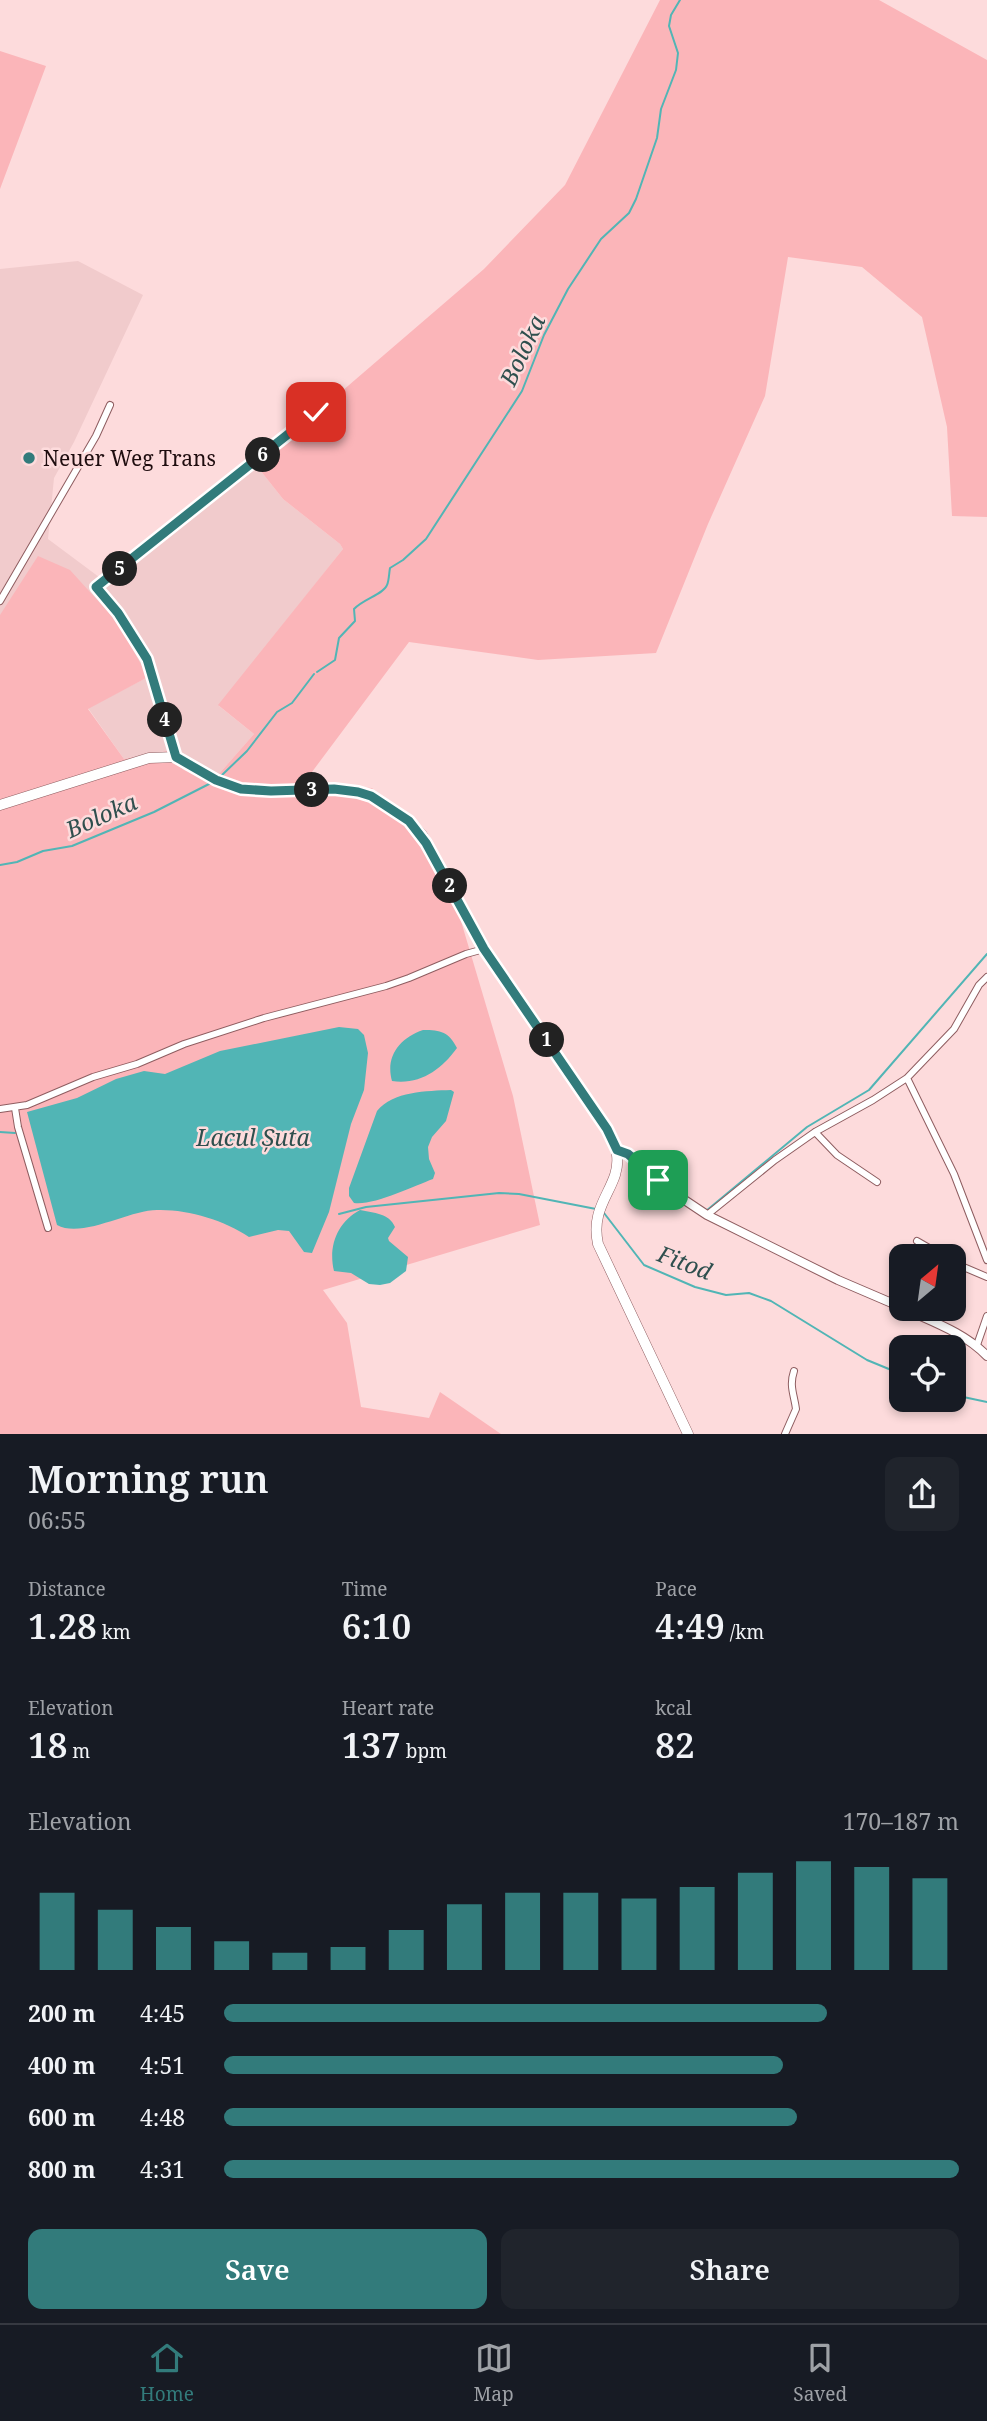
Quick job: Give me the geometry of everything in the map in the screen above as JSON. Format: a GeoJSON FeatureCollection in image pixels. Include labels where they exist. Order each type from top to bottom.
{"type":"FeatureCollection","features":[{"type":"Feature","properties":{"kind":"main road"},"geometry":{"type":"LineString","coordinates":[[0,805],[149,758],[176,757],[216,780],[241,789],[352,790],[371,796],[400,815],[422,835],[484,949],[607,1129],[617,1150],[614,1174],[598,1210],[596,1232],[601,1250],[688,1434]]}},
{"type":"Feature","properties":{"kind":"street"},"geometry":{"type":"LineString","coordinates":[[0,601],[96,436],[110,405]]}},
{"type":"Feature","properties":{"kind":"street"},"geometry":{"type":"LineString","coordinates":[[176,757],[147,659],[118,613],[96,587],[316,412]]}},
{"type":"Feature","properties":{"kind":"street"},"geometry":{"type":"LineString","coordinates":[[0,1109],[15,1108],[184,1044],[264,1018],[386,986],[484,949]]}},
{"type":"Feature","properties":{"kind":"street"},"geometry":{"type":"LineString","coordinates":[[707,1215],[775,1160],[815,1132],[873,1100],[907,1077],[954,1028],[979,985],[987,977]]}},
{"type":"Feature","properties":{"kind":"street"},"geometry":{"type":"LineString","coordinates":[[907,1077],[939,1141],[987,1260]]}},
{"type":"Feature","properties":{"kind":"street"},"geometry":{"type":"LineString","coordinates":[[15,1108],[18,1127],[48,1228]]}},
{"type":"Feature","properties":{"kind":"street"},"geometry":{"type":"LineString","coordinates":[[815,1132],[837,1155],[877,1182]]}},
{"type":"Feature","properties":{"kind":"street"},"geometry":{"type":"LineString","coordinates":[[617,1150],[628,1154],[707,1215],[838,1280],[889,1302]]}},
{"type":"Feature","properties":{"kind":"street"},"geometry":{"type":"LineString","coordinates":[[983,1248],[987,1240]]}},
{"type":"Feature","properties":{"kind":"street"},"geometry":{"type":"LineString","coordinates":[[917,1241],[922,1244]]}},
{"type":"Feature","properties":{"kind":"street"},"geometry":{"type":"LineString","coordinates":[[966,1268],[987,1277]]}},
{"type":"Feature","properties":{"kind":"street"},"geometry":{"type":"LineString","coordinates":[[977,1345],[987,1316]]}},
{"type":"Feature","properties":{"kind":"street"},"geometry":{"type":"LineString","coordinates":[[929,1321],[977,1345],[987,1356]]}},
{"type":"Feature","properties":{"kind":"street"},"geometry":{"type":"LineString","coordinates":[[785,1434],[796,1409],[790,1382],[794,1371]]}},
{"type":"Feature","properties":{"kind":"shaded area"},"geometry":{"type":"Polygon","coordinates":[[[660,0],[879,0],[987,60],[987,517],[952,516],[947,427],[922,317],[862,267],[788,257],[765,396],[708,524],[656,653],[538,660],[409,642],[303,784],[372,788],[447,874],[513,1096],[540,1225],[323,1290],[347,1323],[361,1407],[429,1418],[440,1392],[501,1434],[0,1434],[0,615],[38,556],[70,570],[118,623],[148,677],[88,709],[124,759],[168,751],[184,770],[211,783],[254,734],[218,705],[343,549],[283,499],[256,465],[484,269],[565,185],[660,0]]]}},
{"type":"Feature","properties":{"kind":"shaded area"},"geometry":{"type":"Polygon","coordinates":[[[0,51],[46,66],[0,189],[0,51]]]}},
{"type":"Feature","properties":{"kind":"shaded area"},"geometry":{"type":"Polygon","coordinates":[[[78,261],[143,295],[74,442],[54,478],[48,539],[99,577],[256,465],[283,499],[343,549],[219,706],[254,734],[211,783],[184,770],[168,751],[124,759],[88,708],[148,677],[0,615],[0,269],[78,261]]]}},
{"type":"Feature","properties":{"kind":"water","name":"Lacul Șuta"},"geometry":{"type":"Polygon","coordinates":[[[339,1027],[358,1029],[364,1035],[368,1053],[364,1090],[351,1124],[329,1212],[312,1253],[304,1252],[289,1231],[278,1230],[249,1237],[217,1221],[181,1211],[146,1211],[79,1229],[57,1225],[27,1112],[77,1098],[116,1079],[144,1071],[165,1074],[220,1051],[339,1027]]]}},
{"type":"Feature","properties":{"kind":"water"},"geometry":{"type":"Polygon","coordinates":[[[423,1030],[444,1033],[457,1048],[444,1063],[429,1074],[412,1081],[392,1081],[391,1064],[396,1049],[407,1038],[423,1030]]]}},
{"type":"Feature","properties":{"kind":"water"},"geometry":{"type":"Polygon","coordinates":[[[451,1090],[454,1092],[446,1121],[432,1137],[428,1147],[429,1159],[435,1173],[433,1179],[382,1199],[354,1203],[349,1196],[349,1188],[377,1111],[392,1099],[401,1096],[451,1090]]]}},
{"type":"Feature","properties":{"kind":"water"},"geometry":{"type":"Polygon","coordinates":[[[360,1210],[380,1214],[389,1219],[395,1227],[388,1238],[389,1241],[408,1257],[406,1271],[390,1283],[369,1284],[351,1273],[334,1271],[332,1253],[336,1236],[345,1221],[360,1210]]]}},
{"type":"Feature","properties":{"kind":"waterway","name":"Boloka"},"geometry":{"type":"LineString","coordinates":[[317,672],[335,660],[339,638],[355,621],[354,609],[385,588],[390,568],[426,539],[522,391],[544,335],[568,289],[601,239],[629,213],[657,138],[661,109],[676,70],[678,53],[669,26],[671,15],[680,0]]}},
{"type":"Feature","properties":{"kind":"waterway","name":"Boloka"},"geometry":{"type":"LineString","coordinates":[[221,776],[247,751],[277,712],[292,703],[314,674]]}},
{"type":"Feature","properties":{"kind":"waterway","name":"Boloka"},"geometry":{"type":"LineString","coordinates":[[0,865],[17,862],[43,851],[72,846],[154,812],[211,783]]}},
{"type":"Feature","properties":{"kind":"waterway"},"geometry":{"type":"LineString","coordinates":[[706,1211],[807,1127],[869,1090],[987,954]]}},
{"type":"Feature","properties":{"kind":"waterway","name":"Fitod"},"geometry":{"type":"LineString","coordinates":[[0,1132],[15,1133]]}},
{"type":"Feature","properties":{"kind":"waterway","name":"Fitod"},"geometry":{"type":"LineString","coordinates":[[339,1214],[366,1207],[499,1193],[519,1194],[596,1209]]}},
{"type":"Feature","properties":{"kind":"waterway","name":"Fitod"},"geometry":{"type":"LineString","coordinates":[[604,1213],[644,1265],[695,1287],[726,1295],[749,1293],[771,1301],[867,1360],[889,1369]]}},
{"type":"Feature","properties":{"kind":"waterway","name":"Fitod"},"geometry":{"type":"LineString","coordinates":[[966,1398],[987,1402]]}},
{"type":"Feature","properties":{"kind":"place","name":"Neuer Weg Trans"},"geometry":{"type":"Point","coordinates":[29,458]}},
{"type":"Feature","properties":{"kind":"route"},"geometry":{"type":"LineString","coordinates":[[316,412],[96,587],[118,613],[147,659],[176,757],[216,780],[241,789],[346,789],[358,792],[371,796],[416,827],[484,949],[607,1129],[617,1150],[628,1154],[658,1180]]}}]}
